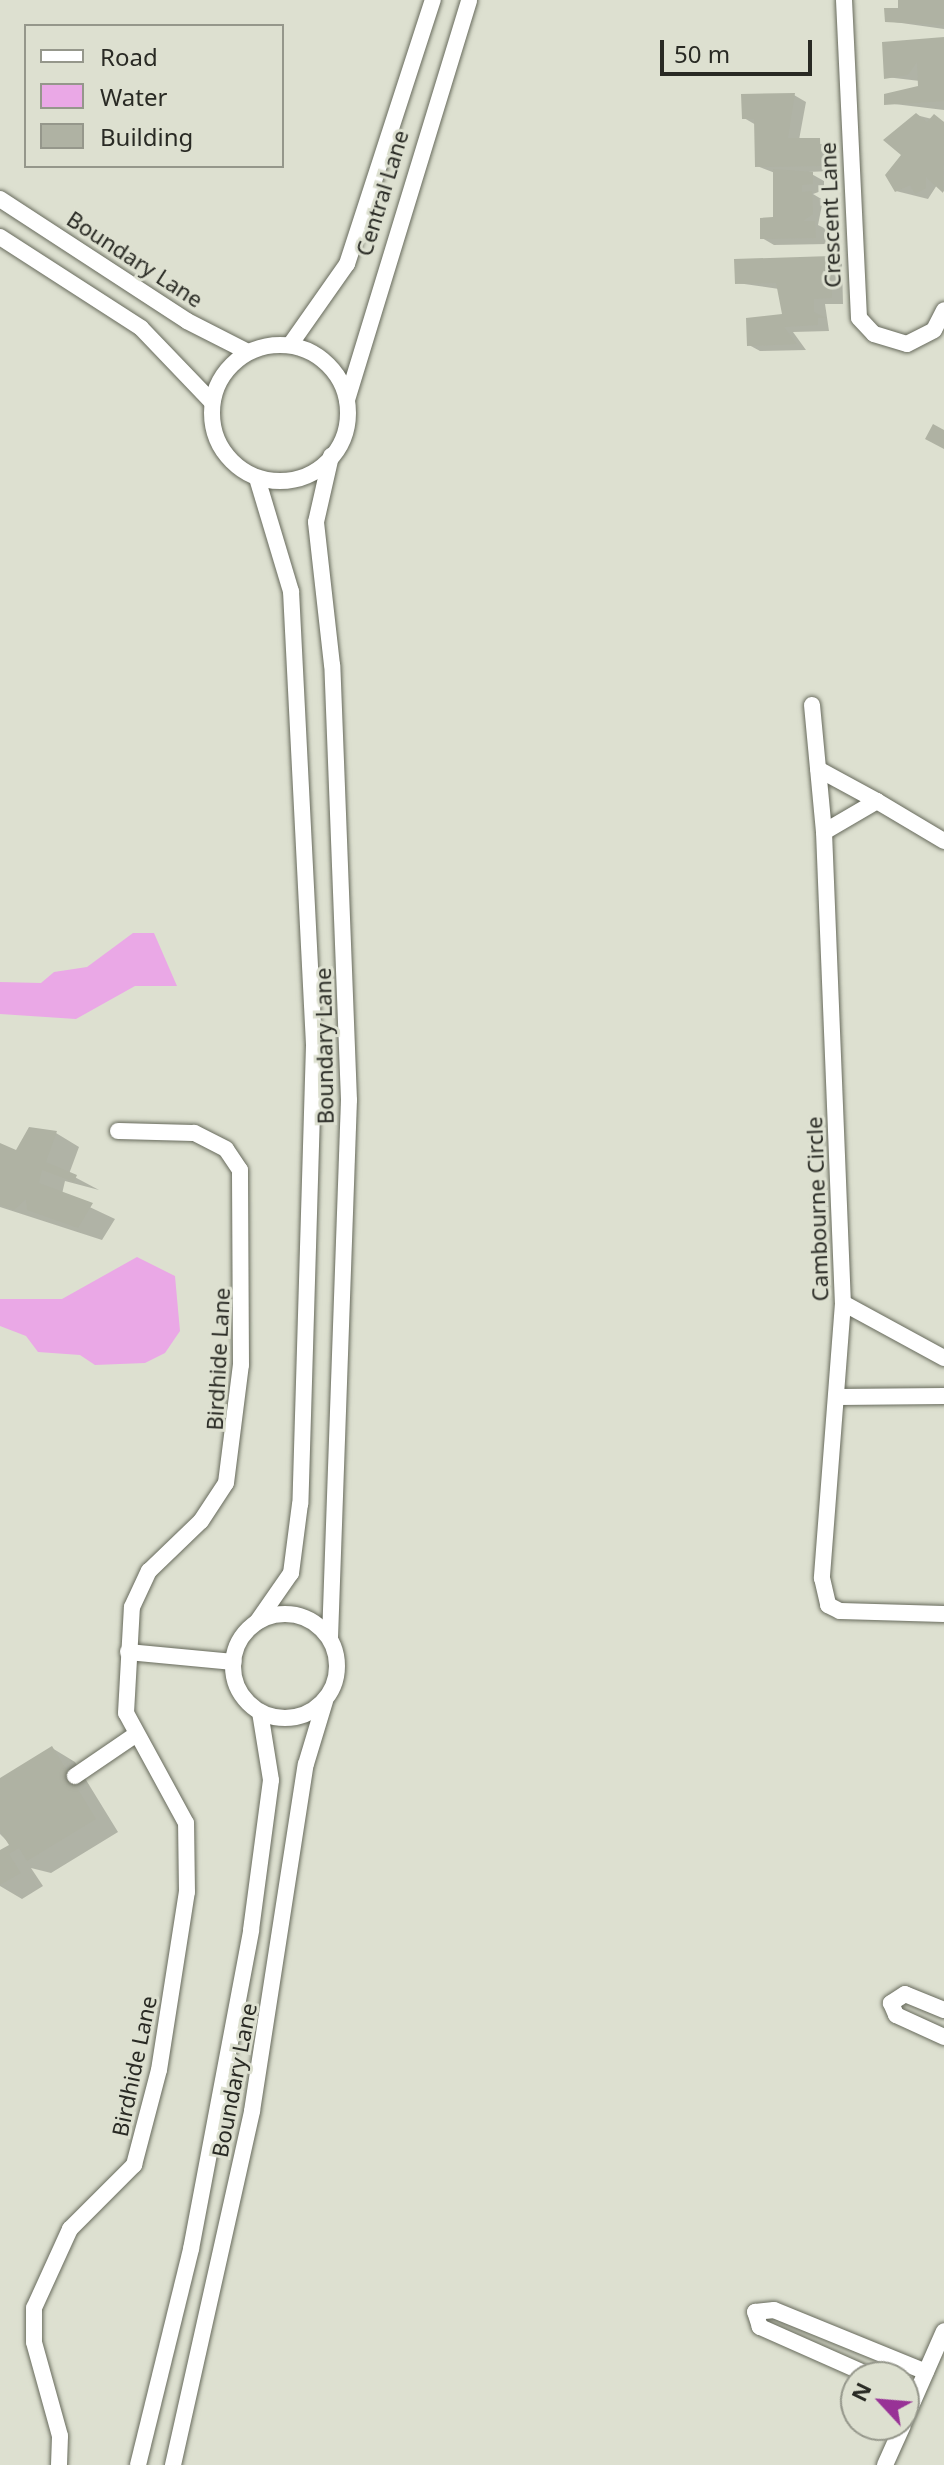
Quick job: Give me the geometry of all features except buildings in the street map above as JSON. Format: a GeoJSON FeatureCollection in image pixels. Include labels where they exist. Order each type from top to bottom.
{"type":"FeatureCollection","features":[{"type":"Feature","properties":{"kind":"street","name":"Central Lane"},"geometry":{"type":"LineString","coordinates":[[290,345],[347,264],[433,0]]}},
{"type":"Feature","properties":{"kind":"street","name":"Central Lane"},"geometry":{"type":"LineString","coordinates":[[347,401],[389,245],[469,0]]}},
{"type":"Feature","properties":{"kind":"street","name":"Crescent Lane"},"geometry":{"type":"LineString","coordinates":[[844,0],[859,318],[874,334],[907,344],[934,330],[944,310]]}},
{"type":"Feature","properties":{"kind":"street","name":"Boundary Lane"},"geometry":{"type":"LineString","coordinates":[[0,199],[187,321],[248,352]]}},
{"type":"Feature","properties":{"kind":"street"},"geometry":{"type":"LineString","coordinates":[[0,237],[141,328],[212,402]]}},
{"type":"Feature","properties":{"kind":"street"},"geometry":{"type":"LineString","coordinates":[[290,345],[328,364],[347,401],[347,424],[331,456],[303,477],[257,478],[221,448],[212,402],[219,382],[248,352],[290,345]]}},
{"type":"Feature","properties":{"kind":"street","name":"Boundary Lane"},"geometry":{"type":"LineString","coordinates":[[330,1638],[349,1100],[332,665],[316,522],[331,456]]}},
{"type":"Feature","properties":{"kind":"street","name":"Boundary Lane"},"geometry":{"type":"LineString","coordinates":[[257,478],[291,591],[314,1045],[300,1504],[291,1573],[257,1622]]}},
{"type":"Feature","properties":{"kind":"street","name":"Cambourne Circle"},"geometry":{"type":"LineString","coordinates":[[812,705],[824,832],[843,1303],[839,1397],[822,1559],[828,1605],[856,1614],[944,1614]]}},
{"type":"Feature","properties":{"kind":"street"},"geometry":{"type":"LineString","coordinates":[[818,769],[944,841]]}},
{"type":"Feature","properties":{"kind":"street"},"geometry":{"type":"LineString","coordinates":[[824,832],[877,801]]}},
{"type":"Feature","properties":{"kind":"street","name":"Birdhide Lane"},"geometry":{"type":"LineString","coordinates":[[59,2465],[60,2436],[34,2342],[34,2308],[70,2229],[134,2165],[159,2070],[187,1892],[186,1823],[135,1735],[126,1713],[128,1652],[139,1585],[215,1504],[233,1458],[245,1221],[240,1170],[226,1149],[194,1133],[118,1131]]}},
{"type":"Feature","properties":{"kind":"street"},"geometry":{"type":"LineString","coordinates":[[843,1303],[944,1358]]}},
{"type":"Feature","properties":{"kind":"street"},"geometry":{"type":"LineString","coordinates":[[839,1397],[944,1396]]}},
{"type":"Feature","properties":{"kind":"street"},"geometry":{"type":"LineString","coordinates":[[289,1614],[330,1638],[337,1671],[325,1701],[295,1718],[260,1712],[236,1686],[234,1662],[257,1622],[289,1614]]}},
{"type":"Feature","properties":{"kind":"street"},"geometry":{"type":"LineString","coordinates":[[128,1652],[234,1662]]}},
{"type":"Feature","properties":{"kind":"street","name":"Boundary Lane"},"geometry":{"type":"LineString","coordinates":[[173,2465],[252,2111],[309,1746],[325,1701]]}},
{"type":"Feature","properties":{"kind":"street","name":"Boundary Lane"},"geometry":{"type":"LineString","coordinates":[[138,2465],[191,2249],[251,1930],[271,1780],[260,1712]]}},
{"type":"Feature","properties":{"kind":"street"},"geometry":{"type":"LineString","coordinates":[[75,1776],[135,1735]]}},
{"type":"Feature","properties":{"kind":"street"},"geometry":{"type":"LineString","coordinates":[[944,2010],[905,1994],[891,2003],[896,2015],[944,2037]]}},
{"type":"Feature","properties":{"kind":"street"},"geometry":{"type":"LineString","coordinates":[[840,2362],[760,2327],[755,2312],[774,2310],[899,2361]]}},
{"type":"Feature","properties":{"kind":"street"},"geometry":{"type":"LineString","coordinates":[[920,2380],[944,2331]]}},
{"type":"Feature","properties":{"kind":"street"},"geometry":{"type":"LineString","coordinates":[[920,2370],[926,2372]]}},
{"type":"Feature","properties":{"kind":"street"},"geometry":{"type":"LineString","coordinates":[[885,2465],[895,2441]]}},
{"type":"Feature","properties":{"kind":"water"},"geometry":{"type":"Polygon","coordinates":[[[133,933],[154,933],[177,986],[135,986],[76,1019],[0,1014],[0,982],[41,983],[54,972],[87,967],[133,933]]]}},
{"type":"Feature","properties":{"kind":"water"},"geometry":{"type":"Polygon","coordinates":[[[137,1257],[175,1276],[180,1331],[165,1353],[145,1363],[95,1365],[80,1355],[38,1352],[26,1336],[0,1326],[0,1299],[62,1299],[137,1257]]]}}]}
